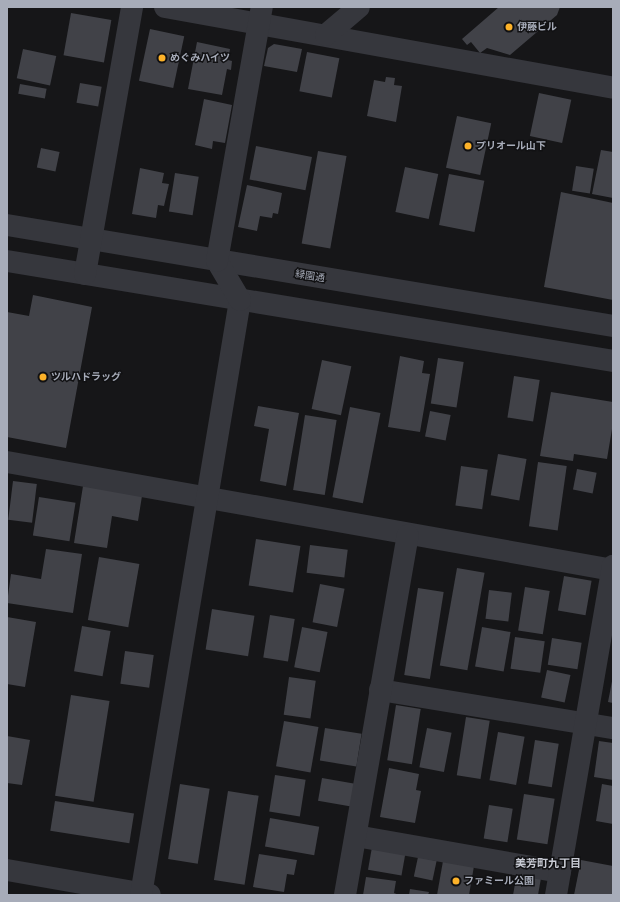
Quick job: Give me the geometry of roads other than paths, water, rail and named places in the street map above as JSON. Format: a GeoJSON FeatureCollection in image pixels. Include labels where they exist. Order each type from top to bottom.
{"type":"FeatureCollection","features":[{"type":"Feature","properties":{"kind":"street"},"geometry":{"type":"LineString","coordinates":[[85,274],[132,7]]}},
{"type":"Feature","properties":{"kind":"street"},"geometry":{"type":"LineString","coordinates":[[165,7],[260,15],[326,35],[613,88]]}},
{"type":"Feature","properties":{"kind":"street"},"geometry":{"type":"LineString","coordinates":[[326,35],[359,7]]}},
{"type":"Feature","properties":{"kind":"street"},"geometry":{"type":"LineString","coordinates":[[7,870],[144,895],[240,300],[217,261],[260,15]]}},
{"type":"Feature","properties":{"kind":"street","name":"緑園通"},"geometry":{"type":"LineString","coordinates":[[7,225],[613,326]]}},
{"type":"Feature","properties":{"kind":"street"},"geometry":{"type":"LineString","coordinates":[[7,261],[613,361]]}},
{"type":"Feature","properties":{"kind":"street"},"geometry":{"type":"LineString","coordinates":[[7,462],[408,535],[613,568],[556,895]]}},
{"type":"Feature","properties":{"kind":"street"},"geometry":{"type":"LineString","coordinates":[[345,895],[408,535]]}},
{"type":"Feature","properties":{"kind":"street"},"geometry":{"type":"LineString","coordinates":[[380,690],[613,728]]}},
{"type":"Feature","properties":{"kind":"street"},"geometry":{"type":"LineString","coordinates":[[356,836],[560,872]]}},
{"type":"Feature","properties":{"kind":"place","name":"伊藤ビル"},"geometry":{"type":"Point","coordinates":[509,27]}},
{"type":"Feature","properties":{"kind":"place","name":"めぐみハイツ"},"geometry":{"type":"Point","coordinates":[162,58]}},
{"type":"Feature","properties":{"kind":"place","name":"プリオール山下"},"geometry":{"type":"Point","coordinates":[468,146]}},
{"type":"Feature","properties":{"kind":"place","name":"ツルハドラッグ"},"geometry":{"type":"Point","coordinates":[43,377]}},
{"type":"Feature","properties":{"kind":"place","name":"ファミール公園"},"geometry":{"type":"Point","coordinates":[456,881]}},
{"type":"Feature","properties":{"kind":"district","name":"美芳町九丁目"},"geometry":{"type":"Point","coordinates":[548,864]}}]}
